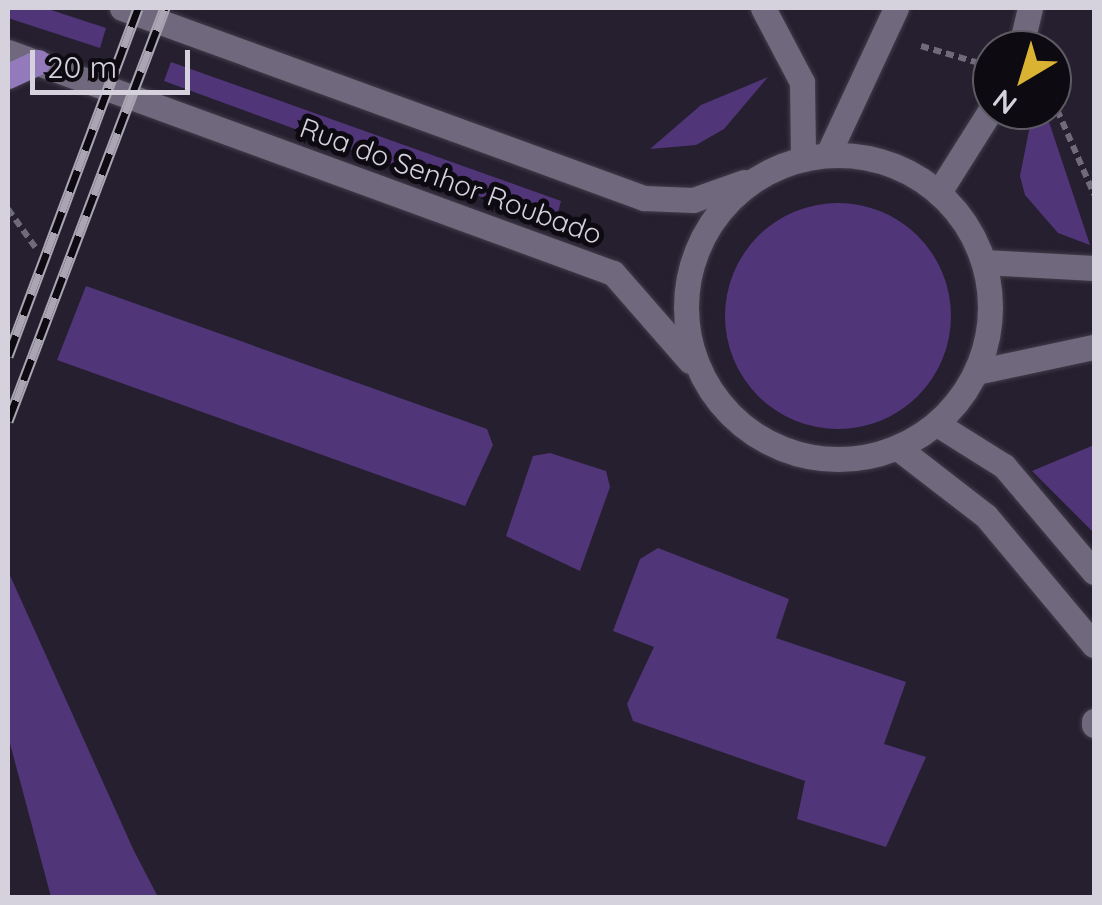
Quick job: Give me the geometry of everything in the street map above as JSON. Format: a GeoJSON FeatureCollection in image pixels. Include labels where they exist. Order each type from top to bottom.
{"type":"FeatureCollection","features":[{"type":"Feature","properties":{"kind":"main road"},"geometry":{"type":"LineString","coordinates":[[8,76],[38,62]]}},
{"type":"Feature","properties":{"kind":"street","name":"Rua do Senhor Roubado"},"geometry":{"type":"LineString","coordinates":[[122,8],[644,198],[693,200],[753,178]]}},
{"type":"Feature","properties":{"kind":"street"},"geometry":{"type":"LineString","coordinates":[[763,8],[802,82],[815,156]]}},
{"type":"Feature","properties":{"kind":"street"},"geometry":{"type":"LineString","coordinates":[[815,156],[896,8]]}},
{"type":"Feature","properties":{"kind":"street","name":"Rua do Senhor Roubado"},"geometry":{"type":"LineString","coordinates":[[8,52],[614,273],[662,318],[712,394]]}},
{"type":"Feature","properties":{"kind":"street"},"geometry":{"type":"LineString","coordinates":[[938,192],[978,130]]}},
{"type":"Feature","properties":{"kind":"street"},"geometry":{"type":"LineString","coordinates":[[815,156],[905,169],[938,192],[984,262],[991,304],[976,372],[937,424],[898,448],[847,460],[795,454],[748,431],[712,394],[689,342],[686,292],[714,216],[753,178],[815,156]]}},
{"type":"Feature","properties":{"kind":"street"},"geometry":{"type":"LineString","coordinates":[[984,262],[1094,268]]}},
{"type":"Feature","properties":{"kind":"street"},"geometry":{"type":"LineString","coordinates":[[976,372],[1094,348]]}},
{"type":"Feature","properties":{"kind":"street"},"geometry":{"type":"LineString","coordinates":[[937,424],[1004,466],[1094,572]]}},
{"type":"Feature","properties":{"kind":"street"},"geometry":{"type":"LineString","coordinates":[[898,448],[986,516],[1094,645]]}},
{"type":"Feature","properties":{"kind":"path"},"geometry":{"type":"LineString","coordinates":[[1070,130],[1092,169],[1094,194]]}},
{"type":"Feature","properties":{"kind":"path"},"geometry":{"type":"LineString","coordinates":[[8,209],[36,247]]}},
{"type":"Feature","properties":{"kind":"shaded area"},"geometry":{"type":"Polygon","coordinates":[[[8,8],[45,8],[106,28],[100,48],[8,18],[8,8]]]}},
{"type":"Feature","properties":{"kind":"shaded area"},"geometry":{"type":"Polygon","coordinates":[[[171,62],[561,201],[555,224],[164,81],[171,62]]]}},
{"type":"Feature","properties":{"kind":"shaded area"},"geometry":{"type":"Polygon","coordinates":[[[768,77],[724,129],[696,145],[650,149],[701,105],[768,77]]]}},
{"type":"Feature","properties":{"kind":"shaded area"},"geometry":{"type":"Polygon","coordinates":[[[1029,130],[1052,130],[1090,245],[1058,233],[1025,195],[1020,176],[1029,130]]]}},
{"type":"Feature","properties":{"kind":"shaded area"},"geometry":{"type":"Polygon","coordinates":[[[838,203],[881,211],[918,236],[943,273],[951,316],[943,359],[918,396],[881,421],[838,429],[795,421],[758,396],[733,359],[725,316],[733,273],[758,236],[795,211],[838,203]]]}},
{"type":"Feature","properties":{"kind":"shaded area"},"geometry":{"type":"Polygon","coordinates":[[[86,286],[487,429],[493,445],[465,506],[57,360],[86,286]]]}},
{"type":"Feature","properties":{"kind":"shaded area"},"geometry":{"type":"Polygon","coordinates":[[[1094,445],[1094,533],[1032,471],[1094,445]]]}},
{"type":"Feature","properties":{"kind":"shaded area"},"geometry":{"type":"Polygon","coordinates":[[[550,453],[606,471],[610,487],[580,571],[506,536],[533,456],[550,453]]]}},
{"type":"Feature","properties":{"kind":"shaded area"},"geometry":{"type":"Polygon","coordinates":[[[658,548],[789,599],[776,638],[906,682],[884,744],[926,757],[886,847],[797,819],[805,781],[633,721],[627,704],[654,647],[613,631],[640,559],[658,548]]]}},
{"type":"Feature","properties":{"kind":"shaded area"},"geometry":{"type":"Polygon","coordinates":[[[8,571],[158,897],[51,897],[8,736],[8,571]]]}},
{"type":"Feature","properties":{"kind":"railway"},"geometry":{"type":"LineString","coordinates":[[8,356],[138,8]]}},
{"type":"Feature","properties":{"kind":"railway"},"geometry":{"type":"LineString","coordinates":[[8,421],[165,8]]}}]}
